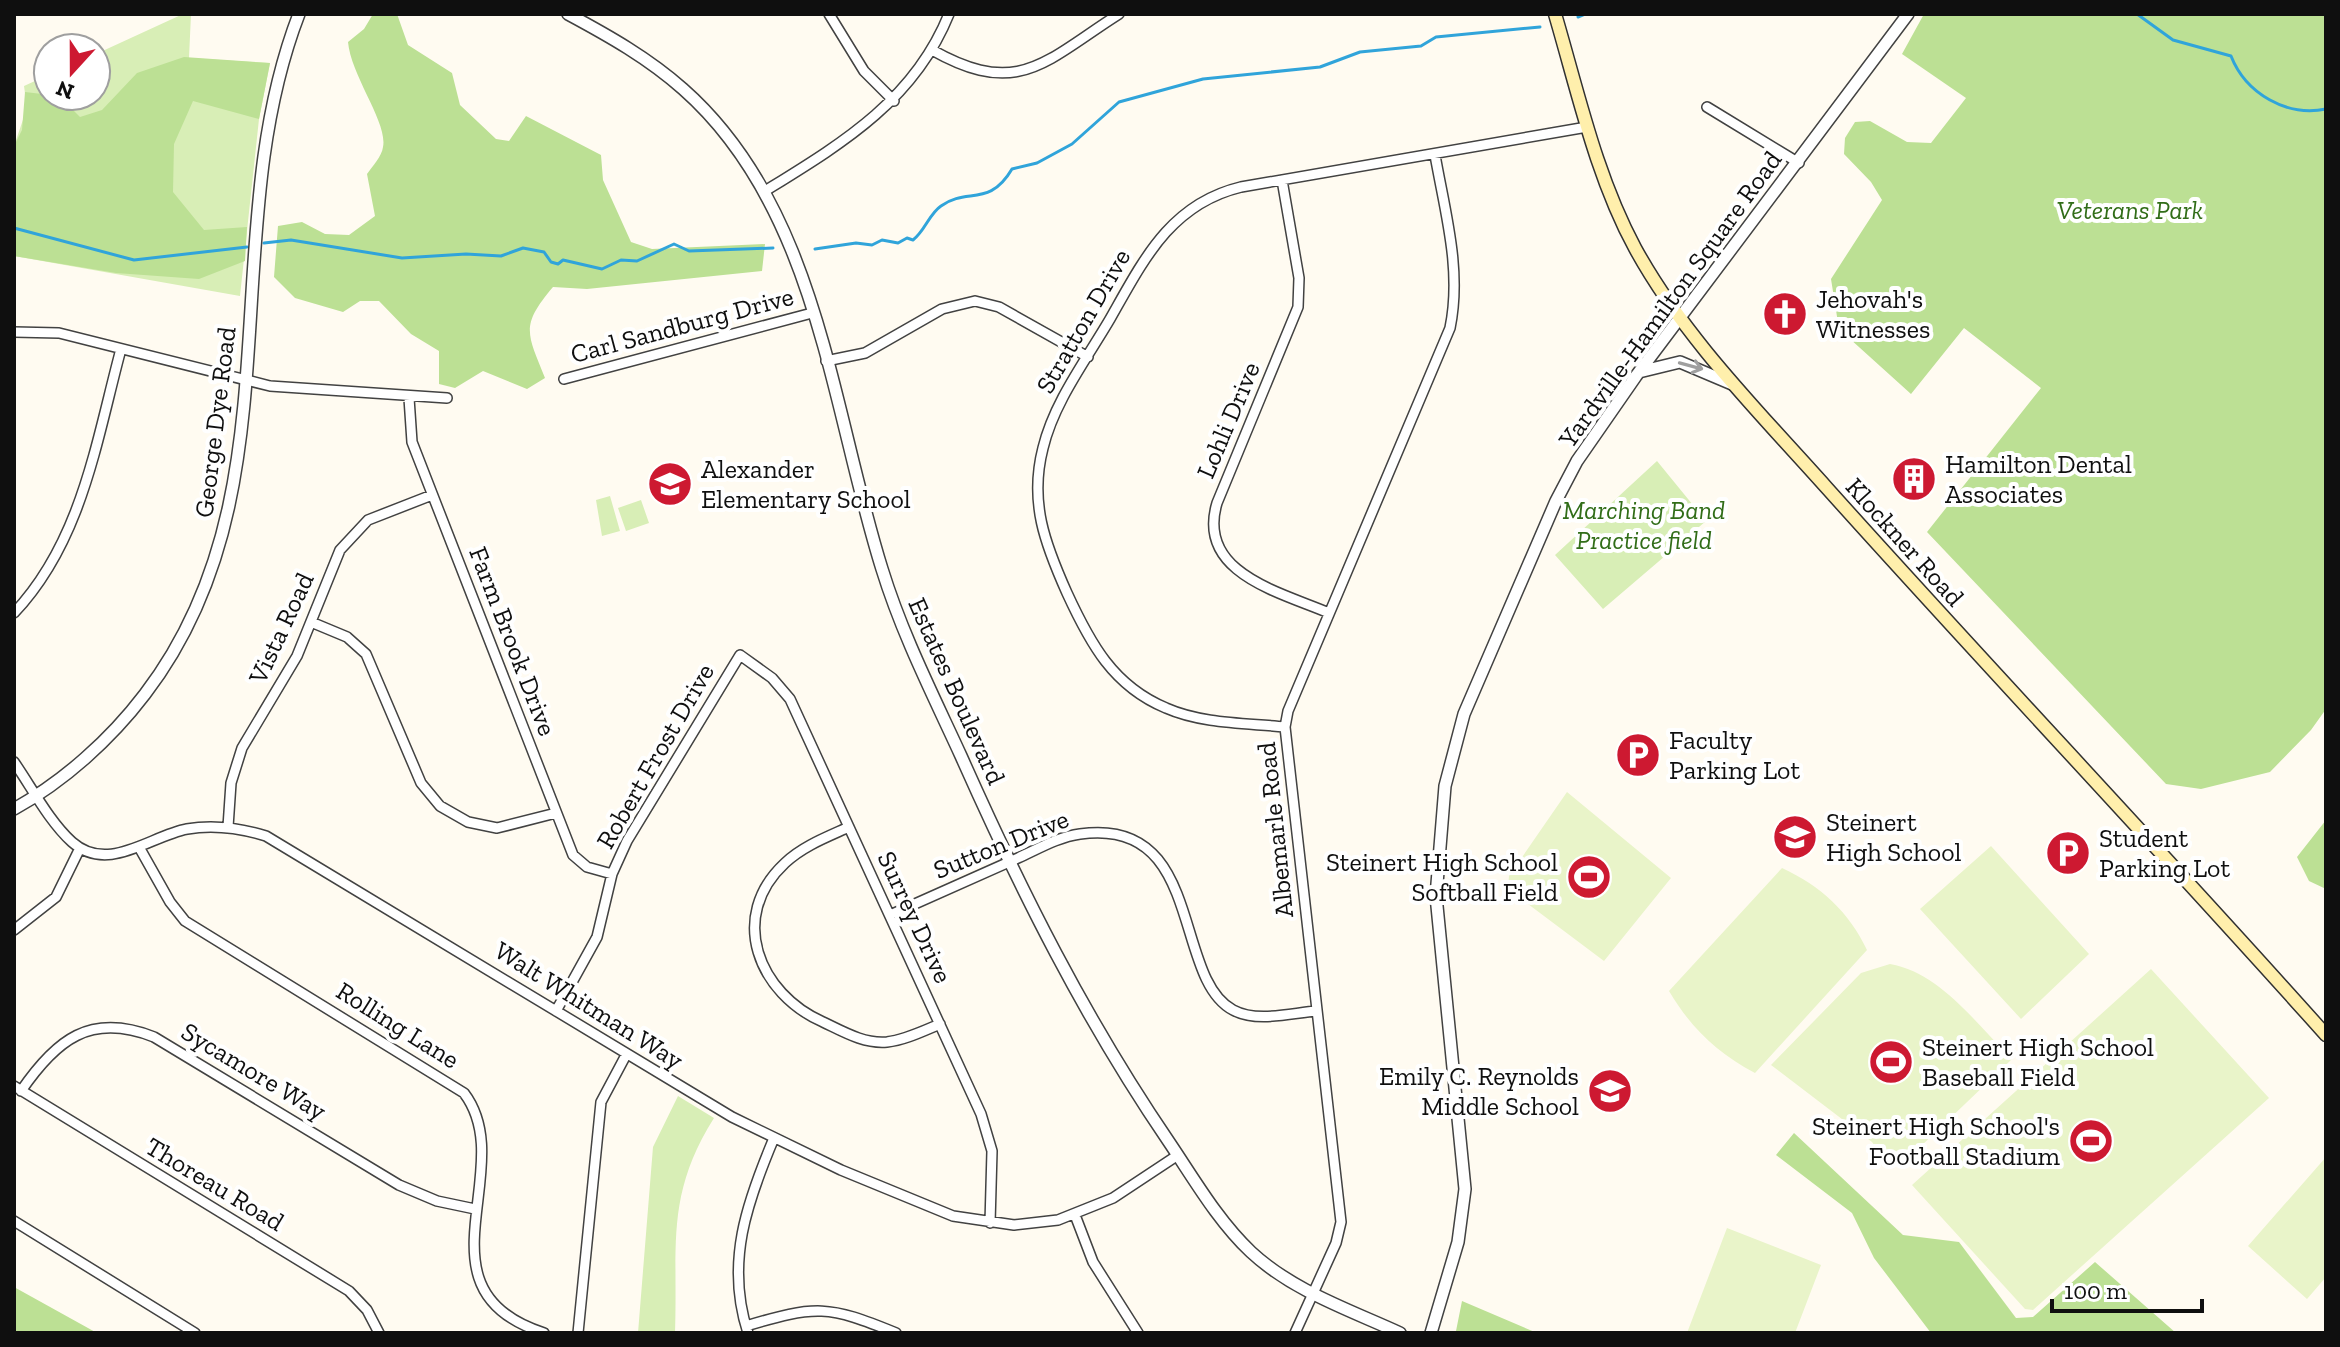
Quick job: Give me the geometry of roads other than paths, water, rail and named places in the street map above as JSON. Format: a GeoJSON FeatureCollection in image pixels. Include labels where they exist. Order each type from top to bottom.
{"type":"FeatureCollection","features":[{"type":"Feature","properties":{"kind":"main road","name":"Klockner Road"},"geometry":{"type":"LineString","coordinates":[[1555,14],[1587,127],[1635,248],[1680,319],[1866,533],[2149,837],[2326,1035]]}},
{"type":"Feature","properties":{"kind":"street","name":"George Dye Road"},"geometry":{"type":"LineString","coordinates":[[14,809],[37,795],[115,729],[156,679],[189,625],[215,566],[232,504],[263,153],[277,84],[299,14]]}},
{"type":"Feature","properties":{"kind":"street"},"geometry":{"type":"LineString","coordinates":[[829,14],[864,71],[894,101]]}},
{"type":"Feature","properties":{"kind":"street"},"geometry":{"type":"LineString","coordinates":[[765,191],[842,143],[894,101],[932,50],[949,14]]}},
{"type":"Feature","properties":{"kind":"street"},"geometry":{"type":"LineString","coordinates":[[932,50],[974,71],[991,75],[1022,72],[1119,14]]}},
{"type":"Feature","properties":{"kind":"street","name":"Yardville-Hamilton Square Road"},"geometry":{"type":"LineString","coordinates":[[1431,1333],[1458,1242],[1465,1189],[1436,896],[1445,786],[1477,680],[1556,501],[1577,461],[1639,372],[1908,14]]}},
{"type":"Feature","properties":{"kind":"street","name":"Estates Boulevard"},"geometry":{"type":"LineString","coordinates":[[573,15],[634,51],[686,91],[725,133],[765,191],[796,258],[893,602],[1008,862],[1082,1006],[1178,1155],[1236,1236],[1272,1269],[1313,1293],[1400,1333]]}},
{"type":"Feature","properties":{"kind":"street"},"geometry":{"type":"LineString","coordinates":[[1707,107],[1799,163]]}},
{"type":"Feature","properties":{"kind":"street","name":"Stratton Drive"},"geometry":{"type":"LineString","coordinates":[[1285,727],[1189,716],[1168,709],[1117,676],[1087,638],[1045,545],[1037,484],[1051,424],[1153,243],[1165,229],[1196,205],[1215,195],[1282,180],[1587,127]]}},
{"type":"Feature","properties":{"kind":"street","name":"Albemarle Road"},"geometry":{"type":"LineString","coordinates":[[1295,1333],[1336,1243],[1341,1222],[1285,727],[1288,711],[1450,328],[1454,265],[1435,155]]}},
{"type":"Feature","properties":{"kind":"street","name":"Lohli Drive"},"geometry":{"type":"LineString","coordinates":[[1282,180],[1299,278],[1298,307],[1217,503],[1214,537],[1224,559],[1241,574],[1329,613]]}},
{"type":"Feature","properties":{"kind":"street"},"geometry":{"type":"LineString","coordinates":[[826,361],[865,353],[942,309],[975,301],[999,307],[1088,357]]}},
{"type":"Feature","properties":{"kind":"street","name":"Carl Sandburg Drive"},"geometry":{"type":"LineString","coordinates":[[564,379],[812,313]]}},
{"type":"Feature","properties":{"kind":"street"},"geometry":{"type":"LineString","coordinates":[[14,332],[59,333],[245,382],[409,398],[447,398]]}},
{"type":"Feature","properties":{"kind":"street"},"geometry":{"type":"LineString","coordinates":[[14,613],[46,575],[71,529],[121,349]]}},
{"type":"Feature","properties":{"kind":"street"},"geometry":{"type":"LineString","coordinates":[[1639,372],[1680,362],[1740,388]]}},
{"type":"Feature","properties":{"kind":"street","name":"Farm Brook Drive"},"geometry":{"type":"LineString","coordinates":[[409,398],[412,442],[556,813],[579,862],[612,874]]}},
{"type":"Feature","properties":{"kind":"street","name":"Vista Road"},"geometry":{"type":"LineString","coordinates":[[228,827],[235,764],[283,684],[348,537],[368,520],[432,495]]}},
{"type":"Feature","properties":{"kind":"street"},"geometry":{"type":"LineString","coordinates":[[311,622],[347,637],[366,654],[414,769],[440,806],[468,822],[497,828],[556,813]]}},
{"type":"Feature","properties":{"kind":"street","name":"Surrey Drive"},"geometry":{"type":"LineString","coordinates":[[740,655],[772,678],[790,699],[988,1133],[993,1171],[990,1223]]}},
{"type":"Feature","properties":{"kind":"street","name":"Robert Frost Drive"},"geometry":{"type":"LineString","coordinates":[[556,1011],[597,937],[612,874],[627,841],[740,655]]}},
{"type":"Feature","properties":{"kind":"street"},"geometry":{"type":"LineString","coordinates":[[14,762],[63,831],[80,848],[56,897],[14,930]]}},
{"type":"Feature","properties":{"kind":"street","name":"Walt Whitman Way"},"geometry":{"type":"LineString","coordinates":[[80,848],[110,855],[189,829],[228,827],[285,844],[626,1055],[774,1138],[953,1216],[990,1223],[1036,1223],[1075,1215],[1113,1198],[1178,1155]]}},
{"type":"Feature","properties":{"kind":"street"},"geometry":{"type":"LineString","coordinates":[[849,827],[794,855],[772,877],[756,922],[758,955],[764,970],[791,1005],[859,1038],[899,1040],[940,1024]]}},
{"type":"Feature","properties":{"kind":"street","name":"Sutton Drive"},"geometry":{"type":"LineString","coordinates":[[890,915],[1077,834],[1107,834],[1136,844],[1158,861],[1175,886],[1210,986],[1224,1004],[1255,1016],[1317,1011]]}},
{"type":"Feature","properties":{"kind":"street","name":"Rolling Lane"},"geometry":{"type":"LineString","coordinates":[[139,847],[170,902],[185,921],[464,1093],[481,1127],[474,1261],[485,1290],[504,1313],[544,1333]]}},
{"type":"Feature","properties":{"kind":"street","name":"Sycamore Way"},"geometry":{"type":"LineString","coordinates":[[18,1088],[48,1054],[75,1036],[104,1028],[137,1031],[154,1037],[399,1185],[437,1201],[475,1209]]}},
{"type":"Feature","properties":{"kind":"street"},"geometry":{"type":"LineString","coordinates":[[578,1333],[601,1102],[626,1055]]}},
{"type":"Feature","properties":{"kind":"street","name":"Thoreau Road"},"geometry":{"type":"LineString","coordinates":[[18,1088],[349,1291],[367,1310],[379,1333]]}},
{"type":"Feature","properties":{"kind":"street"},"geometry":{"type":"LineString","coordinates":[[774,1138],[751,1193],[741,1233],[738,1276],[747,1330],[817,1309],[849,1313],[896,1333]]}},
{"type":"Feature","properties":{"kind":"street"},"geometry":{"type":"LineString","coordinates":[[1075,1215],[1093,1262],[1138,1333]]}},
{"type":"Feature","properties":{"kind":"street"},"geometry":{"type":"LineString","coordinates":[[14,1221],[195,1333]]}},
{"type":"Feature","properties":{"kind":"waterway"},"geometry":{"type":"LineString","coordinates":[[1578,17],[1585,14]]}},
{"type":"Feature","properties":{"kind":"waterway"},"geometry":{"type":"LineString","coordinates":[[2137,14],[2173,40],[2231,56],[2247,81],[2270,100],[2297,109],[2326,109]]}},
{"type":"Feature","properties":{"kind":"waterway"},"geometry":{"type":"LineString","coordinates":[[815,249],[856,243],[872,245],[882,240],[898,243],[907,238],[913,240],[941,206],[995,189],[1012,169],[1037,163],[1072,144],[1119,102],[1203,79],[1320,67],[1360,52],[1421,46],[1436,37],[1540,27]]}},
{"type":"Feature","properties":{"kind":"waterway"},"geometry":{"type":"LineString","coordinates":[[14,228],[134,260],[247,247]]}},
{"type":"Feature","properties":{"kind":"waterway"},"geometry":{"type":"LineString","coordinates":[[264,243],[291,240],[402,258],[466,254],[501,256],[523,248],[544,252],[551,262],[558,264],[563,260],[602,269],[621,260],[637,261],[674,244],[689,251],[773,248]]}},
{"type":"Feature","properties":{"kind":"place","name":"Jehovah's Witnesses"},"geometry":{"type":"Point","coordinates":[1785,314]}},
{"type":"Feature","properties":{"kind":"place","name":"Hamilton Dental Associates"},"geometry":{"type":"Point","coordinates":[1914,479]}},
{"type":"Feature","properties":{"kind":"place","name":"Alexander Elementary School"},"geometry":{"type":"Point","coordinates":[670,484]}},
{"type":"Feature","properties":{"kind":"place","name":"Faculty Parking Lot"},"geometry":{"type":"Point","coordinates":[1638,755]}},
{"type":"Feature","properties":{"kind":"place","name":"Steinert High School"},"geometry":{"type":"Point","coordinates":[1795,837]}},
{"type":"Feature","properties":{"kind":"place","name":"Student Parking Lot"},"geometry":{"type":"Point","coordinates":[2068,853]}},
{"type":"Feature","properties":{"kind":"place","name":"Steinert High School Softball Field"},"geometry":{"type":"Point","coordinates":[1589,877]}},
{"type":"Feature","properties":{"kind":"place","name":"Steinert High School Baseball Field"},"geometry":{"type":"Point","coordinates":[1891,1062]}},
{"type":"Feature","properties":{"kind":"place","name":"Emily C. Reynolds Middle School"},"geometry":{"type":"Point","coordinates":[1610,1091]}},
{"type":"Feature","properties":{"kind":"place","name":"Steinert High School's Football Stadium"},"geometry":{"type":"Point","coordinates":[2091,1141]}},
{"type":"Feature","properties":{"kind":"park label","name":"Veterans Park"},"geometry":{"type":"Point","coordinates":[2130,210]}},
{"type":"Feature","properties":{"kind":"park label","name":"Marching Band Practice field"},"geometry":{"type":"Point","coordinates":[1644,525]}}]}
